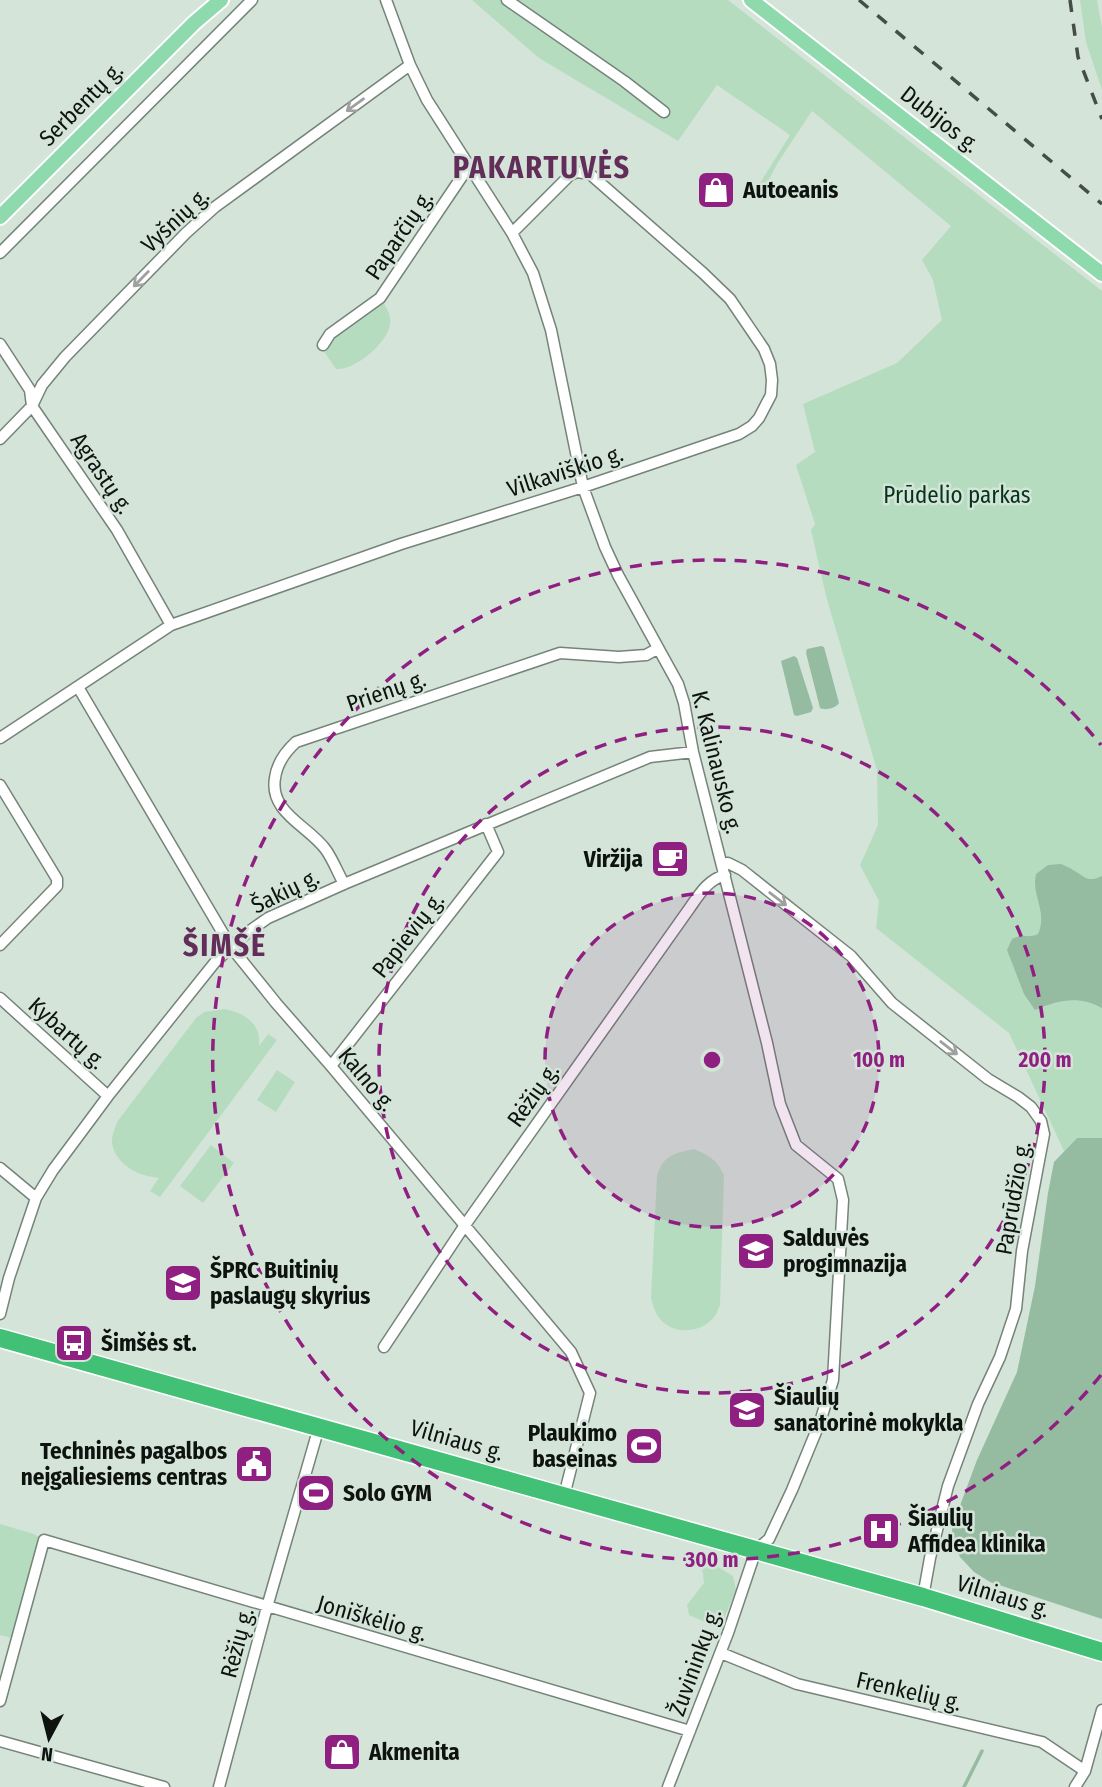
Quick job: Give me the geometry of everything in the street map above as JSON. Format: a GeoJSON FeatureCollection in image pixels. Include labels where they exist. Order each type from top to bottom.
{"type":"FeatureCollection","features":[{"type":"Feature","properties":{"kind":"highway","name":"Vilniaus g."},"geometry":{"type":"LineString","coordinates":[[0,1338],[923,1597],[1102,1652]]}},
{"type":"Feature","properties":{"kind":"main road","name":"Serbentų g."},"geometry":{"type":"LineString","coordinates":[[194,23],[212,0]]}},
{"type":"Feature","properties":{"kind":"main road","name":"Serbentų g."},"geometry":{"type":"LineString","coordinates":[[0,217],[194,23],[221,0]]}},
{"type":"Feature","properties":{"kind":"main road","name":"Dubijos g."},"geometry":{"type":"LineString","coordinates":[[751,0],[1102,274]]}},
{"type":"Feature","properties":{"kind":"street"},"geometry":{"type":"LineString","coordinates":[[0,253],[252,0]]}},
{"type":"Feature","properties":{"kind":"street","name":"K. Kalinausko g."},"geometry":{"type":"LineString","coordinates":[[386,0],[426,100],[512,233],[533,273],[551,330],[583,486],[614,565],[678,684],[684,703],[693,752],[787,1125],[796,1145],[838,1179],[843,1200],[834,1380],[792,1490],[769,1539],[756,1550]]}},
{"type":"Feature","properties":{"kind":"street"},"geometry":{"type":"LineString","coordinates":[[507,0],[664,112]]}},
{"type":"Feature","properties":{"kind":"street","name":"Vyšnių g."},"geometry":{"type":"LineString","coordinates":[[0,439],[33,406],[42,385],[65,357],[186,233],[205,216],[410,65]]}},
{"type":"Feature","properties":{"kind":"street","name":"Paparčių g."},"geometry":{"type":"LineString","coordinates":[[323,345],[330,334],[380,298],[469,166]]}},
{"type":"Feature","properties":{"kind":"street","name":"Vilkaviškio g."},"geometry":{"type":"LineString","coordinates":[[0,738],[172,625],[401,544],[739,434],[752,426],[766,408],[771,395],[770,364],[764,348],[730,299],[590,174],[577,172],[570,175],[512,233]]}},
{"type":"Feature","properties":{"kind":"street","name":"Agrastų g."},"geometry":{"type":"LineString","coordinates":[[0,344],[30,390],[33,406],[117,530],[172,625]]}},
{"type":"Feature","properties":{"kind":"street","name":"Prienų g."},"geometry":{"type":"LineString","coordinates":[[344,884],[325,849],[285,811],[275,794],[275,775],[280,761],[296,742],[560,653],[619,657],[646,655],[657,649]]}},
{"type":"Feature","properties":{"kind":"street","name":"Kalno g."},"geometry":{"type":"LineString","coordinates":[[78,687],[231,947],[571,1352],[590,1393],[564,1496]]}},
{"type":"Feature","properties":{"kind":"street","name":"Šakių g."},"geometry":{"type":"LineString","coordinates":[[0,1314],[36,1198],[53,1170],[108,1096],[216,961],[248,932],[268,918],[344,884],[650,757],[693,752]]}},
{"type":"Feature","properties":{"kind":"street"},"geometry":{"type":"LineString","coordinates":[[0,785],[57,879],[57,886],[0,945]]}},
{"type":"Feature","properties":{"kind":"street","name":"Papievių g."},"geometry":{"type":"LineString","coordinates":[[331,1066],[498,852],[486,824]]}},
{"type":"Feature","properties":{"kind":"street","name":"Paprūdžio g."},"geometry":{"type":"LineString","coordinates":[[722,864],[728,863],[742,870],[850,956],[892,1003],[988,1079],[1031,1107],[1041,1121],[1044,1134],[1022,1251],[1016,1309],[1000,1357],[978,1404],[953,1473],[930,1558],[923,1597]]}},
{"type":"Feature","properties":{"kind":"street","name":"Rėžių g."},"geometry":{"type":"LineString","coordinates":[[384,1347],[465,1225],[708,882],[725,875]]}},
{"type":"Feature","properties":{"kind":"street","name":"Kybartų g."},"geometry":{"type":"LineString","coordinates":[[0,998],[108,1096]]}},
{"type":"Feature","properties":{"kind":"street"},"geometry":{"type":"LineString","coordinates":[[0,1168],[36,1198]]}},
{"type":"Feature","properties":{"kind":"street","name":"Rėžių g."},"geometry":{"type":"LineString","coordinates":[[219,1787],[319,1427]]}},
{"type":"Feature","properties":{"kind":"street","name":"Joniškėlio g."},"geometry":{"type":"LineString","coordinates":[[0,1701],[44,1540],[690,1731]]}},
{"type":"Feature","properties":{"kind":"street","name":"Žuvininkų g."},"geometry":{"type":"LineString","coordinates":[[668,1787],[721,1653],[756,1550]]}},
{"type":"Feature","properties":{"kind":"street","name":"Frenkelių g."},"geometry":{"type":"LineString","coordinates":[[721,1653],[797,1684],[1042,1742],[1085,1771]]}},
{"type":"Feature","properties":{"kind":"street"},"geometry":{"type":"LineString","coordinates":[[1075,1787],[1085,1771],[1102,1710]]}},
{"type":"Feature","properties":{"kind":"street"},"geometry":{"type":"LineString","coordinates":[[0,1741],[164,1787]]}},
{"type":"Feature","properties":{"kind":"green space","name":"Prūdelio parkas"},"geometry":{"type":"Polygon","coordinates":[[[472,0],[728,0],[1102,291],[1102,1138],[1077,1138],[1064,1151],[1009,1033],[876,928],[879,901],[860,865],[878,825],[877,770],[826,596],[811,530],[815,524],[796,465],[815,452],[803,404],[897,363],[942,320],[933,280],[922,260],[951,226],[812,111],[764,189],[758,186],[790,135],[717,85],[678,141],[539,58],[472,0]]]}},
{"type":"Feature","properties":{"kind":"green space"},"geometry":{"type":"Polygon","coordinates":[[[1080,0],[1097,0],[1102,28],[1102,90],[1086,42],[1080,0]]]}},
{"type":"Feature","properties":{"kind":"green space"},"geometry":{"type":"Polygon","coordinates":[[[380,298],[390,317],[388,331],[377,347],[360,361],[336,369],[323,350],[323,345],[380,298]]]}},
{"type":"Feature","properties":{"kind":"green space"},"geometry":{"type":"Polygon","coordinates":[[[224,1009],[245,1016],[255,1025],[259,1046],[268,1034],[277,1040],[160,1197],[150,1191],[159,1178],[130,1168],[115,1152],[112,1141],[117,1122],[196,1018],[204,1012],[224,1009]]]}},
{"type":"Feature","properties":{"kind":"green space"},"geometry":{"type":"Polygon","coordinates":[[[277,1070],[295,1082],[276,1112],[257,1100],[277,1070]]]}},
{"type":"Feature","properties":{"kind":"green space"},"geometry":{"type":"Polygon","coordinates":[[[211,1145],[234,1163],[203,1203],[180,1186],[211,1145]]]}},
{"type":"Feature","properties":{"kind":"green space"},"geometry":{"type":"Polygon","coordinates":[[[694,1149],[712,1159],[724,1175],[720,1305],[715,1316],[703,1326],[680,1330],[660,1319],[651,1298],[657,1176],[666,1159],[694,1149]]]}},
{"type":"Feature","properties":{"kind":"green space"},"geometry":{"type":"Polygon","coordinates":[[[0,1524],[34,1534],[44,1540],[17,1639],[0,1635],[0,1524]]]}},
{"type":"Feature","properties":{"kind":"green space"},"geometry":{"type":"Polygon","coordinates":[[[715,1565],[733,1576],[736,1590],[722,1623],[710,1624],[689,1615],[687,1605],[704,1583],[702,1567],[715,1565]]]}},
{"type":"Feature","properties":{"kind":"shaded area"},"geometry":{"type":"Polygon","coordinates":[[[824,647],[839,703],[827,709],[820,708],[806,653],[807,649],[824,647]]]}},
{"type":"Feature","properties":{"kind":"shaded area"},"geometry":{"type":"Polygon","coordinates":[[[794,656],[797,658],[813,708],[811,712],[797,716],[794,715],[781,661],[794,656]]]}},
{"type":"Feature","properties":{"kind":"shaded area"},"geometry":{"type":"Polygon","coordinates":[[[1061,864],[1086,878],[1102,876],[1102,1008],[1085,1001],[1068,1000],[1035,1010],[1024,994],[1007,950],[1012,939],[1038,934],[1041,918],[1036,874],[1048,865],[1061,864]]]}},
{"type":"Feature","properties":{"kind":"shaded area"},"geometry":{"type":"Polygon","coordinates":[[[1077,1138],[1102,1138],[1102,1619],[990,1582],[974,1572],[960,1557],[953,1544],[952,1527],[977,1460],[1017,1372],[1035,1286],[1054,1162],[1077,1138]]]}},
{"type":"Feature","properties":{"kind":"waterway"},"geometry":{"type":"LineString","coordinates":[[964,1787],[982,1751]]}},
{"type":"Feature","properties":{"kind":"railway"},"geometry":{"type":"LineString","coordinates":[[859,0],[1102,204]]}},
{"type":"Feature","properties":{"kind":"railway"},"geometry":{"type":"LineString","coordinates":[[1070,0],[1078,57],[1102,119]]}},
{"type":"Feature","properties":{"kind":"place","name":"Autoeanis"},"geometry":{"type":"Point","coordinates":[716,190]}},
{"type":"Feature","properties":{"kind":"place","name":"Viržija"},"geometry":{"type":"Point","coordinates":[670,859]}},
{"type":"Feature","properties":{"kind":"place","name":"Salduvės progimnazija"},"geometry":{"type":"Point","coordinates":[756,1251]}},
{"type":"Feature","properties":{"kind":"place","name":"ŠPRC Buitinių paslaugų skyrius"},"geometry":{"type":"Point","coordinates":[183,1283]}},
{"type":"Feature","properties":{"kind":"place","name":"Šimšės st."},"geometry":{"type":"Point","coordinates":[74,1343]}},
{"type":"Feature","properties":{"kind":"place","name":"Šiaulių sanatorinė mokykla"},"geometry":{"type":"Point","coordinates":[747,1410]}},
{"type":"Feature","properties":{"kind":"place","name":"Plaukimo baseinas"},"geometry":{"type":"Point","coordinates":[644,1446]}},
{"type":"Feature","properties":{"kind":"place","name":"Techninės pagalbos neįgaliesiems centras"},"geometry":{"type":"Point","coordinates":[254,1464]}},
{"type":"Feature","properties":{"kind":"place","name":"Solo GYM"},"geometry":{"type":"Point","coordinates":[316,1493]}},
{"type":"Feature","properties":{"kind":"place","name":"Šiaulių Affidea klinika"},"geometry":{"type":"Point","coordinates":[881,1531]}},
{"type":"Feature","properties":{"kind":"place","name":"Akmenita"},"geometry":{"type":"Point","coordinates":[342,1752]}},
{"type":"Feature","properties":{"kind":"district","name":"PAKARTUVĖS"},"geometry":{"type":"Point","coordinates":[542,168]}},
{"type":"Feature","properties":{"kind":"district","name":"ŠIMŠĖ"},"geometry":{"type":"Point","coordinates":[225,946]}}]}
